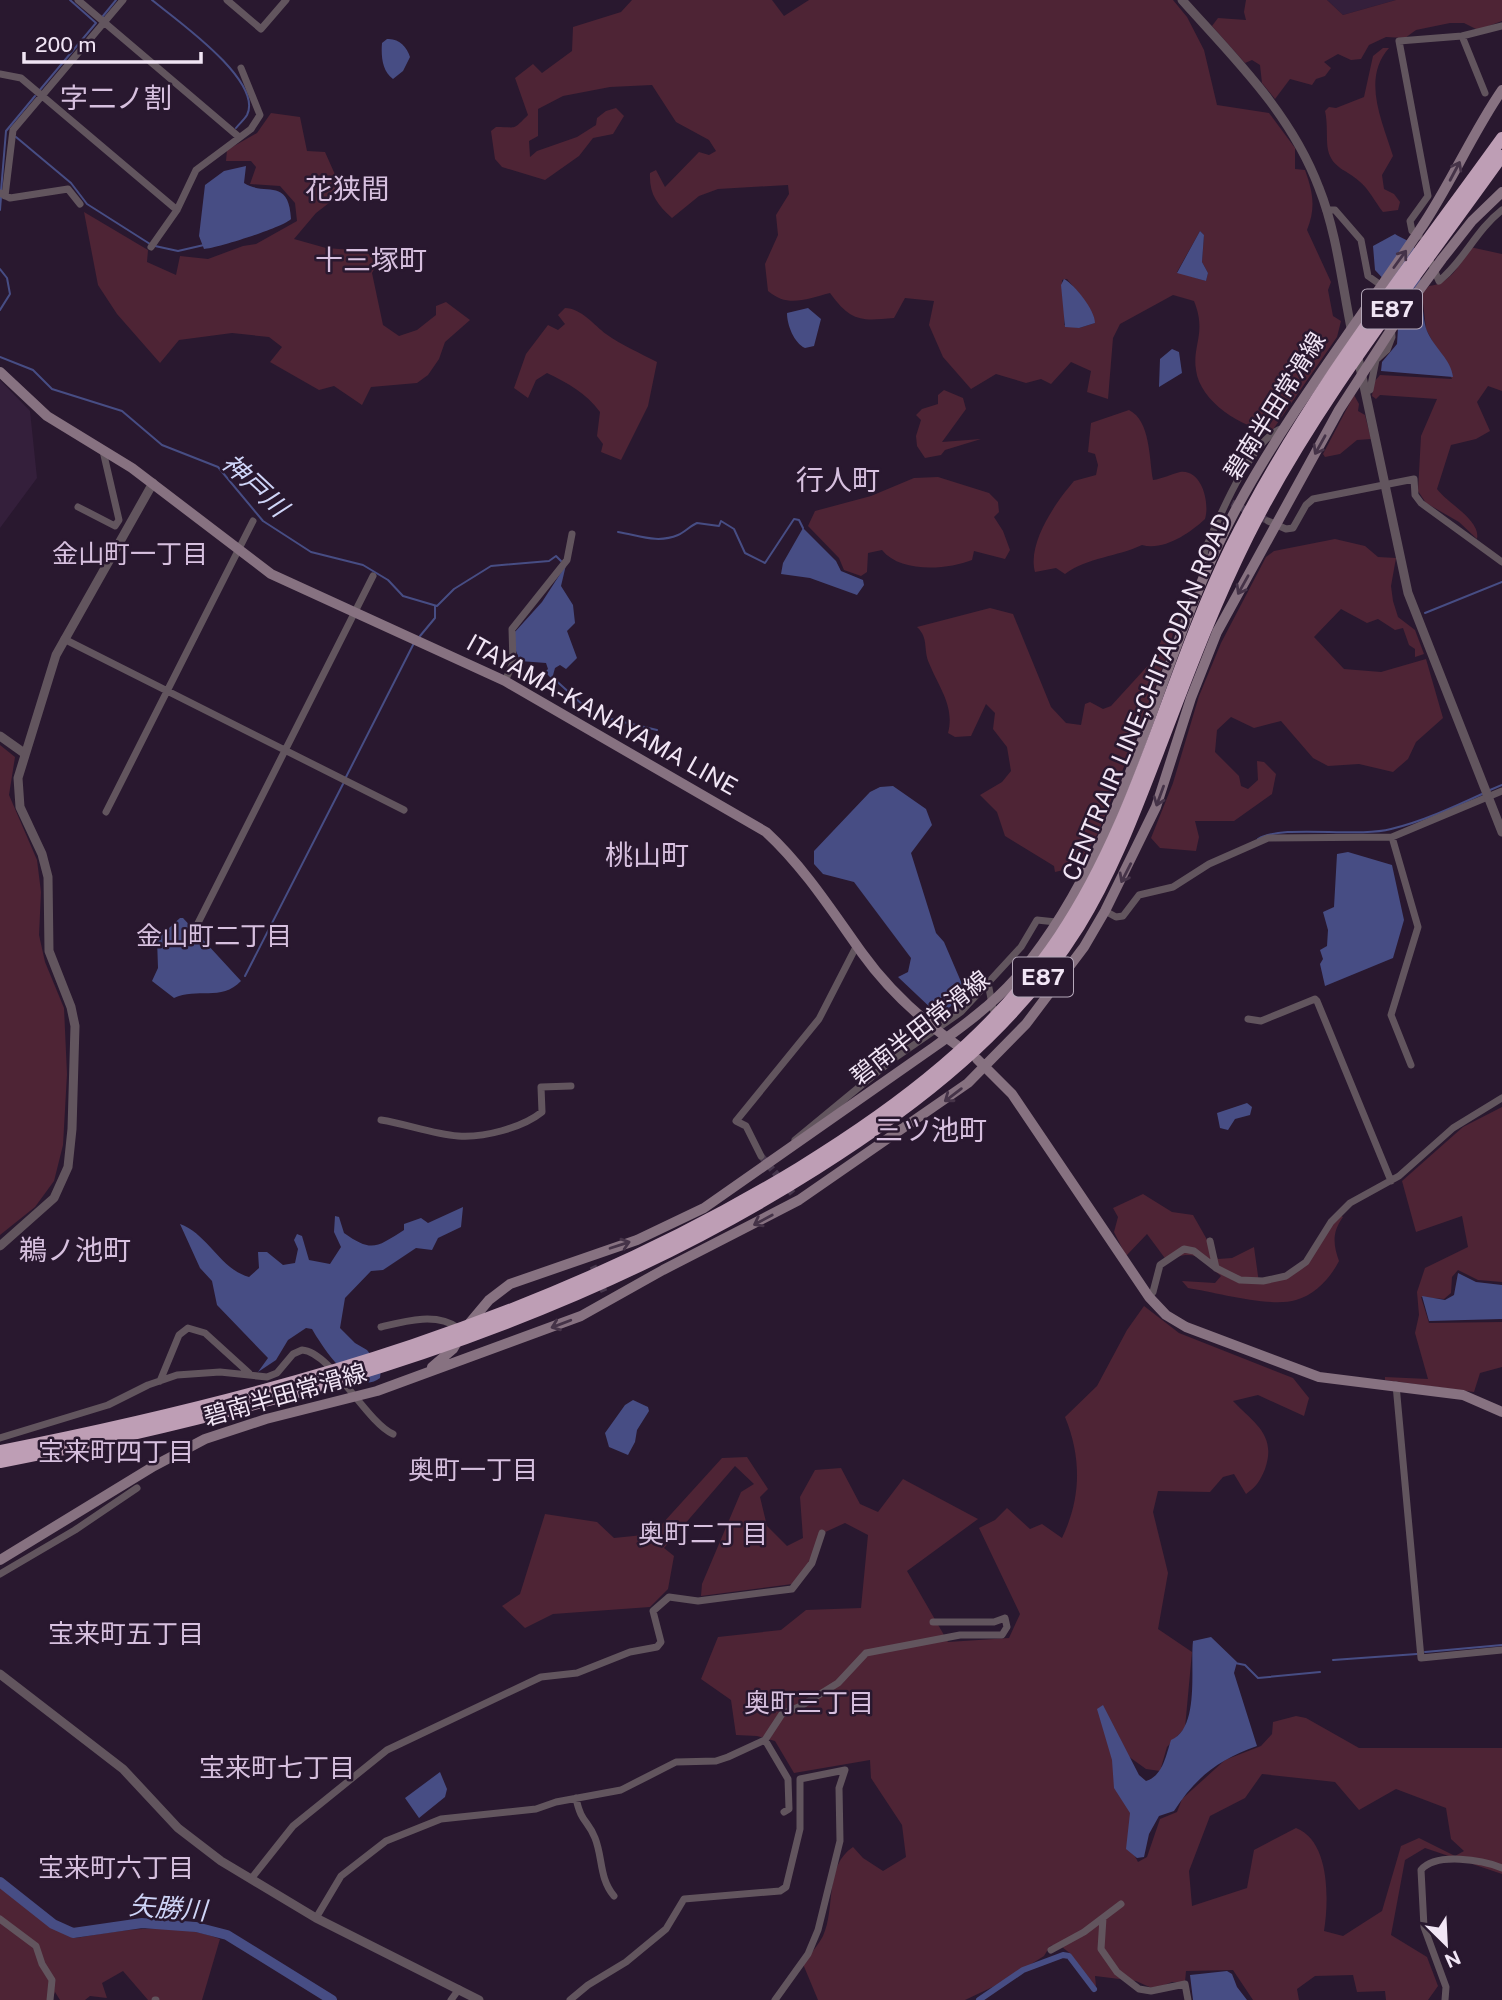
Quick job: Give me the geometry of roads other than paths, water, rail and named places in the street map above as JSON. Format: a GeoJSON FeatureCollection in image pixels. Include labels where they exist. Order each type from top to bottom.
{"type":"FeatureCollection","features":[{"type":"Feature","properties":{"kind":"highway","name":"CENTRAIR LINE;CHITAODAN ROAD"},"geometry":{"type":"LineString","coordinates":[[0,1462],[176,1423],[394,1358],[606,1283],[706,1233],[794,1183],[918,1099],[981,1046],[1016,1011],[1064,949],[1103,883],[1136,810],[1228,576],[1282,474],[1502,138]]}},
{"type":"Feature","properties":{"kind":"highway","name":"CENTRAIR LINE;CHITAODAN ROAD"},"geometry":{"type":"LineString","coordinates":[[394,1358],[437,1350],[483,1322],[620,1265],[775,1182],[842,1140],[936,1073],[1009,1002],[1056,942],[1094,878],[1232,545],[1292,437],[1347,354],[1502,156]]}},
{"type":"Feature","properties":{"kind":"highway","name":"CENTRAIR LINE;CHITAODAN ROAD"},"geometry":{"type":"LineString","coordinates":[[0,1451],[329,1377]]}},
{"type":"Feature","properties":{"kind":"main road","name":"碧南半田常滑線"},"geometry":{"type":"LineString","coordinates":[[0,1560],[154,1466],[205,1439],[239,1427],[404,1382],[559,1325],[796,1197],[948,1099],[987,1066],[1067,971],[1105,911],[1156,807],[1204,662],[1272,523],[1354,386],[1432,244],[1499,96]]}},
{"type":"Feature","properties":{"kind":"main road","name":"碧南半田常滑線"},"geometry":{"type":"LineString","coordinates":[[404,1382],[438,1363],[453,1349],[489,1300],[510,1284],[591,1261],[656,1232],[722,1196],[971,1020],[1015,978],[1056,922],[1086,870],[1113,813],[1208,568],[1236,509],[1284,428],[1343,337],[1380,287],[1432,244],[1472,221],[1502,192]]}},
{"type":"Feature","properties":{"kind":"main road","name":"ITAYAMA-KANAYAMA LINE"},"geometry":{"type":"LineString","coordinates":[[0,372],[47,416],[153,483],[238,551],[287,583],[505,681],[766,831],[787,851],[857,945],[897,993],[958,1046]]}},
{"type":"Feature","properties":{"kind":"main road"},"geometry":{"type":"LineString","coordinates":[[977,1059],[987,1066],[1012,1094],[1149,1297],[1166,1315],[1186,1327],[1233,1347],[1319,1377],[1463,1395],[1502,1412]]}},
{"type":"Feature","properties":{"kind":"main road"},"geometry":{"type":"LineString","coordinates":[[462,1335],[458,1344],[462,1352],[472,1355]]}},
{"type":"Feature","properties":{"kind":"street"},"geometry":{"type":"LineString","coordinates":[[78,0],[239,137]]}},
{"type":"Feature","properties":{"kind":"street"},"geometry":{"type":"LineString","coordinates":[[80,204],[68,189],[22,197],[2,195],[11,134],[39,94],[123,0]]}},
{"type":"Feature","properties":{"kind":"street"},"geometry":{"type":"LineString","coordinates":[[227,0],[261,29],[286,0]]}},
{"type":"Feature","properties":{"kind":"street"},"geometry":{"type":"LineString","coordinates":[[1182,0],[1265,93],[1288,125],[1311,166],[1326,210],[1416,618],[1502,832]]}},
{"type":"Feature","properties":{"kind":"street"},"geometry":{"type":"LineString","coordinates":[[1502,26],[1462,36],[1405,40],[1398,44],[1428,197],[1410,221],[1410,226],[1425,243],[1439,281],[1478,233],[1502,210]]}},
{"type":"Feature","properties":{"kind":"street"},"geometry":{"type":"LineString","coordinates":[[1462,36],[1485,93]]}},
{"type":"Feature","properties":{"kind":"street"},"geometry":{"type":"LineString","coordinates":[[150,247],[177,210],[196,170],[251,129],[260,114],[241,68]]}},
{"type":"Feature","properties":{"kind":"street"},"geometry":{"type":"LineString","coordinates":[[0,74],[16,76],[177,210]]}},
{"type":"Feature","properties":{"kind":"street"},"geometry":{"type":"LineString","coordinates":[[1326,210],[1335,210],[1357,234],[1364,247],[1364,268],[1368,276],[1388,292],[1392,337],[1387,349],[1376,360],[1370,390],[1365,392]]}},
{"type":"Feature","properties":{"kind":"street"},"geometry":{"type":"LineString","coordinates":[[1208,568],[1204,557],[1205,550],[1229,501],[1267,437],[1284,428]]}},
{"type":"Feature","properties":{"kind":"street"},"geometry":{"type":"LineString","coordinates":[[78,507],[115,526],[119,520],[103,451]]}},
{"type":"Feature","properties":{"kind":"street"},"geometry":{"type":"LineString","coordinates":[[1272,523],[1286,529],[1296,527],[1306,505],[1313,499],[1414,479],[1416,495],[1421,503],[1502,562]]}},
{"type":"Feature","properties":{"kind":"street"},"geometry":{"type":"LineString","coordinates":[[0,1246],[42,1212],[59,1191],[68,1167],[72,1129],[75,1026],[71,1007],[49,951],[45,863],[20,807],[18,778],[50,670],[64,639],[153,483]]}},
{"type":"Feature","properties":{"kind":"street"},"geometry":{"type":"LineString","coordinates":[[106,812],[253,521]]}},
{"type":"Feature","properties":{"kind":"street"},"geometry":{"type":"LineString","coordinates":[[505,681],[513,663],[512,628],[567,560],[572,534]]}},
{"type":"Feature","properties":{"kind":"street"},"geometry":{"type":"LineString","coordinates":[[198,923],[373,576]]}},
{"type":"Feature","properties":{"kind":"street"},"geometry":{"type":"LineString","coordinates":[[64,639],[404,810]]}},
{"type":"Feature","properties":{"kind":"street"},"geometry":{"type":"LineString","coordinates":[[0,736],[24,753]]}},
{"type":"Feature","properties":{"kind":"street"},"geometry":{"type":"LineString","coordinates":[[1105,911],[1116,917],[1123,916],[1139,895],[1173,887],[1209,864],[1274,836],[1322,839],[1392,837],[1502,791]]}},
{"type":"Feature","properties":{"kind":"street"},"geometry":{"type":"LineString","coordinates":[[1392,837],[1418,927],[1391,1015],[1411,1065]]}},
{"type":"Feature","properties":{"kind":"street"},"geometry":{"type":"LineString","coordinates":[[774,1160],[810,1126],[936,1028],[961,1013],[1021,947],[1037,920],[1056,922]]}},
{"type":"Feature","properties":{"kind":"street"},"geometry":{"type":"LineString","coordinates":[[761,1156],[746,1126],[736,1121],[819,1019],[857,945]]}},
{"type":"Feature","properties":{"kind":"street"},"geometry":{"type":"LineString","coordinates":[[988,984],[993,1009]]}},
{"type":"Feature","properties":{"kind":"street"},"geometry":{"type":"LineString","coordinates":[[1248,1019],[1261,1021],[1315,999],[1317,1001],[1391,1181]]}},
{"type":"Feature","properties":{"kind":"street"},"geometry":{"type":"LineString","coordinates":[[381,1120],[458,1136],[477,1135],[530,1122],[542,1112],[541,1087],[572,1086]]}},
{"type":"Feature","properties":{"kind":"street"},"geometry":{"type":"LineString","coordinates":[[1149,1297],[1153,1292],[1160,1265],[1176,1252],[1188,1249],[1216,1268],[1246,1282],[1286,1276],[1306,1262],[1343,1209],[1357,1197],[1407,1171],[1452,1128],[1502,1098]]}},
{"type":"Feature","properties":{"kind":"street"},"geometry":{"type":"LineString","coordinates":[[1210,1241],[1216,1268]]}},
{"type":"Feature","properties":{"kind":"street"},"geometry":{"type":"LineString","coordinates":[[381,1327],[424,1319],[448,1322],[462,1335]]}},
{"type":"Feature","properties":{"kind":"street"},"geometry":{"type":"LineString","coordinates":[[160,1381],[179,1335],[188,1328],[205,1333],[249,1374]]}},
{"type":"Feature","properties":{"kind":"street"},"geometry":{"type":"LineString","coordinates":[[0,1438],[108,1405],[160,1381],[200,1373],[267,1377],[286,1366],[293,1354],[308,1350],[363,1402],[376,1424],[393,1434]]}},
{"type":"Feature","properties":{"kind":"street"},"geometry":{"type":"LineString","coordinates":[[1396,1385],[1421,1658],[1502,1650]]}},
{"type":"Feature","properties":{"kind":"street"},"geometry":{"type":"LineString","coordinates":[[0,1574],[75,1530],[137,1489]]}},
{"type":"Feature","properties":{"kind":"street"},"geometry":{"type":"LineString","coordinates":[[251,1879],[293,1826],[387,1750],[541,1677],[577,1673],[630,1653],[657,1647],[661,1642],[653,1611],[669,1597],[698,1601],[792,1589],[812,1563],[822,1532]]}},
{"type":"Feature","properties":{"kind":"street"},"geometry":{"type":"LineString","coordinates":[[316,1918],[341,1876],[386,1841],[441,1819],[537,1809],[576,1798],[621,1790],[676,1762],[716,1761],[765,1740],[782,1714],[801,1706],[838,1683],[866,1653],[960,1635],[1002,1635],[1007,1625],[1005,1618],[994,1622],[933,1622]]}},
{"type":"Feature","properties":{"kind":"street"},"geometry":{"type":"LineString","coordinates":[[0,1674],[123,1769],[193,1841],[316,1918],[479,2000]]}},
{"type":"Feature","properties":{"kind":"street"},"geometry":{"type":"LineString","coordinates":[[765,1740],[788,1779],[789,1809],[784,1812]]}},
{"type":"Feature","properties":{"kind":"street"},"geometry":{"type":"LineString","coordinates":[[570,2000],[588,1985],[626,1962],[666,1930],[684,1899],[780,1891],[786,1887],[800,1829],[800,1779],[845,1770],[839,1788],[840,1841],[818,1930],[808,1954],[775,2000]]}},
{"type":"Feature","properties":{"kind":"street"},"geometry":{"type":"LineString","coordinates":[[576,1798],[580,1818],[594,1836],[606,1886],[614,1896]]}},
{"type":"Feature","properties":{"kind":"street"},"geometry":{"type":"LineString","coordinates":[[1445,2000],[1446,1987],[1424,1927],[1421,1870],[1428,1864],[1468,1857],[1502,1868]]}},
{"type":"Feature","properties":{"kind":"street"},"geometry":{"type":"LineString","coordinates":[[1051,1950],[1121,1904]]}},
{"type":"Feature","properties":{"kind":"street"},"geometry":{"type":"LineString","coordinates":[[1103,1918],[1101,1950],[1117,1972],[1139,1989],[1151,1991],[1185,1984],[1188,2000]]}},
{"type":"Feature","properties":{"kind":"street"},"geometry":{"type":"LineString","coordinates":[[0,1919],[36,1946],[52,1980],[50,2000]]}},
{"type":"Feature","properties":{"kind":"street"},"geometry":{"type":"LineString","coordinates":[[452,2000],[459,1989]]}},
{"type":"Feature","properties":{"kind":"water"},"geometry":{"type":"Polygon","coordinates":[[[387,39],[402,44],[410,57],[403,71],[393,79],[386,72],[382,58],[382,43],[387,39]]]}},
{"type":"Feature","properties":{"kind":"water"},"geometry":{"type":"Polygon","coordinates":[[[246,166],[244,183],[281,192],[286,197],[291,219],[249,237],[204,249],[199,236],[205,185],[224,171],[246,166]]]}},
{"type":"Feature","properties":{"kind":"water"},"geometry":{"type":"Polygon","coordinates":[[[1200,231],[1204,235],[1202,262],[1208,273],[1206,281],[1177,273],[1200,231]]]}},
{"type":"Feature","properties":{"kind":"water"},"geometry":{"type":"Polygon","coordinates":[[[1395,234],[1409,242],[1416,253],[1427,331],[1449,365],[1453,377],[1381,371],[1382,362],[1397,344],[1398,328],[1394,299],[1388,284],[1375,270],[1373,246],[1395,234]]]}},
{"type":"Feature","properties":{"kind":"water"},"geometry":{"type":"Polygon","coordinates":[[[1064,279],[1084,298],[1095,323],[1079,328],[1065,327],[1061,285],[1064,279]]]}},
{"type":"Feature","properties":{"kind":"water"},"geometry":{"type":"Polygon","coordinates":[[[808,308],[821,319],[814,346],[805,348],[792,333],[787,313],[808,308]]]}},
{"type":"Feature","properties":{"kind":"water"},"geometry":{"type":"Polygon","coordinates":[[[1172,349],[1179,352],[1182,373],[1159,387],[1160,359],[1172,349]]]}},
{"type":"Feature","properties":{"kind":"water"},"geometry":{"type":"Polygon","coordinates":[[[803,528],[836,561],[841,571],[863,580],[864,585],[857,595],[810,578],[781,574],[783,563],[803,528]]]}},
{"type":"Feature","properties":{"kind":"water"},"geometry":{"type":"Polygon","coordinates":[[[566,565],[561,586],[573,605],[575,623],[567,631],[577,658],[566,669],[560,665],[555,668],[552,679],[545,672],[548,669],[546,663],[520,661],[514,646],[514,633],[542,602],[566,565]]]}},
{"type":"Feature","properties":{"kind":"water"},"geometry":{"type":"Polygon","coordinates":[[[893,786],[926,809],[932,825],[911,853],[936,933],[944,942],[965,991],[958,993],[955,1003],[942,1013],[935,1012],[898,977],[908,972],[911,958],[854,882],[823,874],[814,864],[814,851],[870,792],[880,787],[893,786]]]}},
{"type":"Feature","properties":{"kind":"water"},"geometry":{"type":"Polygon","coordinates":[[[1348,852],[1392,865],[1404,920],[1393,958],[1325,986],[1320,950],[1327,946],[1328,930],[1323,912],[1334,907],[1337,854],[1348,852]]]}},
{"type":"Feature","properties":{"kind":"water"},"geometry":{"type":"Polygon","coordinates":[[[183,918],[241,981],[225,991],[174,998],[152,981],[158,968],[157,939],[183,918]]]}},
{"type":"Feature","properties":{"kind":"water"},"geometry":{"type":"Polygon","coordinates":[[[1247,1103],[1252,1107],[1250,1115],[1235,1119],[1228,1130],[1220,1128],[1217,1113],[1247,1103]]]}},
{"type":"Feature","properties":{"kind":"water"},"geometry":{"type":"Polygon","coordinates":[[[463,1207],[461,1227],[438,1238],[432,1250],[416,1248],[383,1270],[371,1271],[345,1298],[340,1328],[355,1343],[367,1350],[381,1368],[380,1378],[370,1382],[350,1376],[332,1358],[312,1329],[306,1328],[288,1340],[276,1360],[258,1372],[268,1358],[217,1305],[212,1281],[200,1268],[180,1224],[199,1235],[230,1267],[249,1277],[259,1268],[258,1252],[267,1252],[283,1265],[295,1263],[298,1249],[294,1240],[297,1234],[302,1236],[309,1260],[330,1264],[341,1247],[334,1232],[335,1216],[339,1217],[344,1233],[361,1243],[374,1245],[381,1244],[404,1230],[404,1224],[421,1218],[428,1223],[463,1207]]]}},
{"type":"Feature","properties":{"kind":"water"},"geometry":{"type":"Polygon","coordinates":[[[1458,1273],[1476,1282],[1502,1285],[1502,1319],[1429,1321],[1422,1296],[1445,1300],[1454,1295],[1458,1273]]]}},
{"type":"Feature","properties":{"kind":"water"},"geometry":{"type":"Polygon","coordinates":[[[633,1400],[648,1407],[649,1411],[637,1430],[635,1442],[628,1455],[609,1447],[605,1433],[625,1405],[633,1400]]]}},
{"type":"Feature","properties":{"kind":"water"},"geometry":{"type":"Polygon","coordinates":[[[1211,1637],[1237,1662],[1234,1673],[1257,1746],[1231,1757],[1209,1771],[1190,1789],[1174,1811],[1159,1816],[1149,1834],[1144,1857],[1137,1858],[1126,1849],[1130,1813],[1114,1788],[1112,1760],[1097,1709],[1103,1705],[1139,1775],[1146,1781],[1152,1778],[1163,1764],[1171,1740],[1180,1733],[1186,1723],[1190,1710],[1193,1641],[1211,1637]]]}},
{"type":"Feature","properties":{"kind":"water"},"geometry":{"type":"Polygon","coordinates":[[[440,1772],[447,1789],[445,1797],[419,1818],[405,1798],[440,1772]]]}},
{"type":"Feature","properties":{"kind":"water"},"geometry":{"type":"Polygon","coordinates":[[[1227,1971],[1232,1974],[1237,1987],[1247,2000],[1193,2000],[1190,1975],[1227,1971]]]}},
{"type":"Feature","properties":{"kind":"waterway"},"geometry":{"type":"LineString","coordinates":[[39,91],[96,23],[70,0]]}},
{"type":"Feature","properties":{"kind":"waterway"},"geometry":{"type":"LineString","coordinates":[[103,16],[116,0]]}},
{"type":"Feature","properties":{"kind":"waterway"},"geometry":{"type":"LineString","coordinates":[[152,0],[197,36],[243,85],[249,101],[247,115],[236,128]]}},
{"type":"Feature","properties":{"kind":"waterway"},"geometry":{"type":"LineString","coordinates":[[1,191],[6,131],[35,96]]}},
{"type":"Feature","properties":{"kind":"waterway"},"geometry":{"type":"LineString","coordinates":[[16,137],[71,183],[87,204],[150,244]]}},
{"type":"Feature","properties":{"kind":"waterway"},"geometry":{"type":"LineString","coordinates":[[0,210],[1,197]]}},
{"type":"Feature","properties":{"kind":"waterway"},"geometry":{"type":"LineString","coordinates":[[155,246],[178,251],[204,245]]}},
{"type":"Feature","properties":{"kind":"waterway","name":"神戸川"},"geometry":{"type":"LineString","coordinates":[[0,269],[7,278],[10,294],[0,310]]}},
{"type":"Feature","properties":{"kind":"waterway","name":"神戸川"},"geometry":{"type":"LineString","coordinates":[[0,357],[33,370],[52,389],[122,411],[162,445],[218,467],[263,521],[311,552],[363,565],[388,580],[403,596],[437,606],[454,589],[491,566],[549,561],[556,556],[561,561]]}},
{"type":"Feature","properties":{"kind":"waterway"},"geometry":{"type":"LineString","coordinates":[[618,532],[663,539],[678,535],[697,523],[719,526],[721,521],[734,529],[745,553],[765,563],[794,519],[799,520],[803,528]]}},
{"type":"Feature","properties":{"kind":"waterway"},"geometry":{"type":"LineString","coordinates":[[1425,613],[1502,582]]}},
{"type":"Feature","properties":{"kind":"waterway"},"geometry":{"type":"LineString","coordinates":[[420,636],[435,618],[435,606]]}},
{"type":"Feature","properties":{"kind":"waterway"},"geometry":{"type":"LineString","coordinates":[[345,779],[414,643]]}},
{"type":"Feature","properties":{"kind":"waterway"},"geometry":{"type":"LineString","coordinates":[[552,677],[594,715],[657,730]]}},
{"type":"Feature","properties":{"kind":"waterway"},"geometry":{"type":"LineString","coordinates":[[245,976],[343,784]]}},
{"type":"Feature","properties":{"kind":"waterway"},"geometry":{"type":"LineString","coordinates":[[1490,790],[1502,785]]}},
{"type":"Feature","properties":{"kind":"waterway"},"geometry":{"type":"LineString","coordinates":[[1258,839],[1284,832],[1359,832],[1391,829],[1426,818],[1482,794]]}},
{"type":"Feature","properties":{"kind":"waterway"},"geometry":{"type":"LineString","coordinates":[[1425,1652],[1502,1645]]}},
{"type":"Feature","properties":{"kind":"waterway"},"geometry":{"type":"LineString","coordinates":[[1333,1660],[1417,1654]]}},
{"type":"Feature","properties":{"kind":"waterway"},"geometry":{"type":"LineString","coordinates":[[1235,1663],[1245,1665],[1258,1678],[1320,1672]]}},
{"type":"Feature","properties":{"kind":"waterway","name":"矢勝川"},"geometry":{"type":"LineString","coordinates":[[0,1882],[53,1924],[73,1933],[142,1923],[196,1927],[227,1935],[332,2000]]}},
{"type":"Feature","properties":{"kind":"waterway"},"geometry":{"type":"LineString","coordinates":[[979,2000],[1023,1970],[1063,1955],[1069,1956],[1094,1989]]}},
{"type":"Feature","properties":{"kind":"tunnel"},"geometry":{"type":"LineString","coordinates":[[1232,503],[1268,521]]}},
{"type":"Feature","properties":{"kind":"tunnel"},"geometry":{"type":"LineString","coordinates":[[761,1156],[793,1194]]}},
{"type":"Feature","properties":{"kind":"tunnel"},"geometry":{"type":"LineString","coordinates":[[593,1266],[605,1294]]}},
{"type":"Feature","properties":{"kind":"district","name":"字二ノ割"},"geometry":{"type":"Point","coordinates":[116,98]}},
{"type":"Feature","properties":{"kind":"district","name":"花狭間"},"geometry":{"type":"Point","coordinates":[347,189]}},
{"type":"Feature","properties":{"kind":"district","name":"十三塚町"},"geometry":{"type":"Point","coordinates":[371,260]}},
{"type":"Feature","properties":{"kind":"district","name":"行人町"},"geometry":{"type":"Point","coordinates":[838,480]}},
{"type":"Feature","properties":{"kind":"district","name":"金山町一丁目"},"geometry":{"type":"Point","coordinates":[130,554]}},
{"type":"Feature","properties":{"kind":"district","name":"桃山町"},"geometry":{"type":"Point","coordinates":[647,855]}},
{"type":"Feature","properties":{"kind":"district","name":"金山町二丁目"},"geometry":{"type":"Point","coordinates":[214,936]}},
{"type":"Feature","properties":{"kind":"district","name":"三ツ池町"},"geometry":{"type":"Point","coordinates":[931,1130]}},
{"type":"Feature","properties":{"kind":"district","name":"鵜ノ池町"},"geometry":{"type":"Point","coordinates":[75,1250]}},
{"type":"Feature","properties":{"kind":"district","name":"宝来町四丁目"},"geometry":{"type":"Point","coordinates":[116,1452]}},
{"type":"Feature","properties":{"kind":"district","name":"奥町一丁目"},"geometry":{"type":"Point","coordinates":[473,1470]}},
{"type":"Feature","properties":{"kind":"district","name":"奥町二丁目"},"geometry":{"type":"Point","coordinates":[703,1534]}},
{"type":"Feature","properties":{"kind":"district","name":"宝来町五丁目"},"geometry":{"type":"Point","coordinates":[126,1634]}},
{"type":"Feature","properties":{"kind":"district","name":"奥町三丁目"},"geometry":{"type":"Point","coordinates":[809,1703]}},
{"type":"Feature","properties":{"kind":"district","name":"宝来町七丁目"},"geometry":{"type":"Point","coordinates":[277,1768]}},
{"type":"Feature","properties":{"kind":"district","name":"宝来町六丁目"},"geometry":{"type":"Point","coordinates":[116,1868]}}]}
